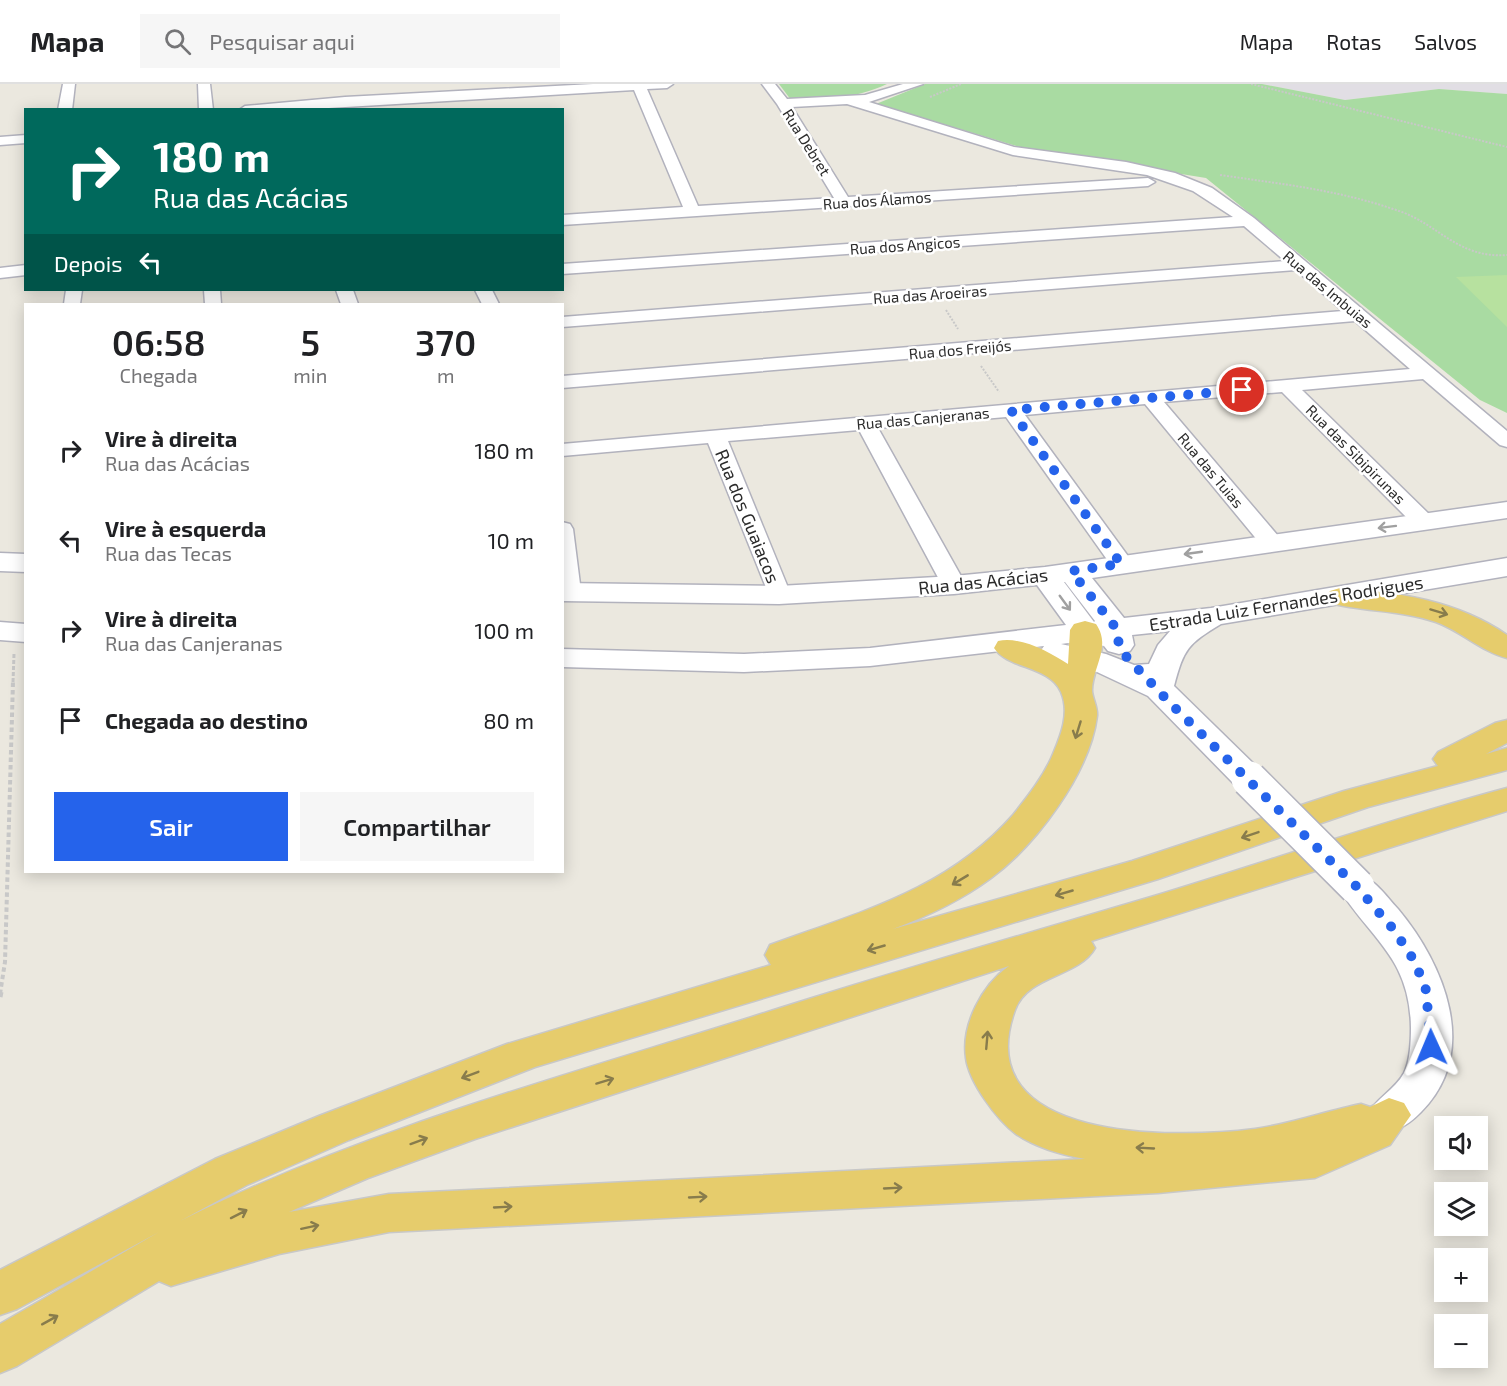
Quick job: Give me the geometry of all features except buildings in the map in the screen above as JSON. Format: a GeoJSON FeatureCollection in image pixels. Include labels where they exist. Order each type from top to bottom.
{"type":"FeatureCollection","features":[{"type":"Feature","properties":{"kind":"highway"},"geometry":{"type":"LineString","coordinates":[[1340,597],[1387,599],[1446,614],[1486,633],[1507,649]]}},
{"type":"Feature","properties":{"kind":"highway"},"geometry":{"type":"LineString","coordinates":[[0,1294],[231,1172],[334,1128],[897,911],[940,892],[981,867],[1045,798],[1067,761],[1081,723],[1082,659],[1042,663],[1009,648]]}},
{"type":"Feature","properties":{"kind":"highway"},"geometry":{"type":"LineString","coordinates":[[1356,799],[1465,753],[1507,730]]}},
{"type":"Feature","properties":{"kind":"highway"},"geometry":{"type":"LineString","coordinates":[[522,1056],[853,955],[1145,870],[1356,799],[1507,759]]}},
{"type":"Feature","properties":{"kind":"highway"},"geometry":{"type":"LineString","coordinates":[[0,1350],[187,1240],[246,1210],[352,1165],[463,1125],[930,975],[1161,907],[1507,799]]}},
{"type":"Feature","properties":{"kind":"highway"},"geometry":{"type":"LineString","coordinates":[[1161,907],[1108,930],[1023,974],[998,997],[989,1022],[986,1059],[1004,1094],[1032,1122],[1091,1143],[1144,1148],[1197,1149],[1254,1147],[1308,1137],[1349,1123],[1389,1115]]}},
{"type":"Feature","properties":{"kind":"highway"},"geometry":{"type":"LineString","coordinates":[[113,1285],[184,1260],[279,1233],[389,1213],[1158,1174],[1314,1160],[1374,1132],[1389,1115]]}},
{"type":"Feature","properties":{"kind":"street"},"geometry":{"type":"LineString","coordinates":[[65,108],[69,84]]}},
{"type":"Feature","properties":{"kind":"street"},"geometry":{"type":"LineString","coordinates":[[204,84],[206,108]]}},
{"type":"Feature","properties":{"kind":"street"},"geometry":{"type":"LineString","coordinates":[[340,84],[345,101]]}},
{"type":"Feature","properties":{"kind":"street"},"geometry":{"type":"LineString","coordinates":[[267,108],[345,101],[381,104],[511,92],[667,84]]}},
{"type":"Feature","properties":{"kind":"street","name":"Rua Debret"},"geometry":{"type":"LineString","coordinates":[[768,84],[783,102],[844,202]]}},
{"type":"Feature","properties":{"kind":"street"},"geometry":{"type":"LineString","coordinates":[[783,102],[852,101],[914,84]]}},
{"type":"Feature","properties":{"kind":"street"},"geometry":{"type":"LineString","coordinates":[[639,85],[693,212]]}},
{"type":"Feature","properties":{"kind":"street"},"geometry":{"type":"LineString","coordinates":[[511,92],[514,108]]}},
{"type":"Feature","properties":{"kind":"street"},"geometry":{"type":"LineString","coordinates":[[852,101],[1015,152],[1074,179]]}},
{"type":"Feature","properties":{"kind":"street"},"geometry":{"type":"LineString","coordinates":[[0,141],[24,139]]}},
{"type":"Feature","properties":{"kind":"street","name":"Rua das Imbuias"},"geometry":{"type":"LineString","coordinates":[[1015,152],[1137,169],[1169,176],[1222,200],[1507,441]]}},
{"type":"Feature","properties":{"kind":"street","name":"Rua dos Álamos"},"geometry":{"type":"LineString","coordinates":[[564,220],[844,202],[1074,179],[1119,184],[1191,184]]}},
{"type":"Feature","properties":{"kind":"street","name":"Rua dos Angicos"},"geometry":{"type":"LineString","coordinates":[[564,269],[1248,221]]}},
{"type":"Feature","properties":{"kind":"street","name":"Rua das Aroeiras"},"geometry":{"type":"LineString","coordinates":[[564,322],[1298,265]]}},
{"type":"Feature","properties":{"kind":"street"},"geometry":{"type":"LineString","coordinates":[[0,273],[24,270]]}},
{"type":"Feature","properties":{"kind":"street","name":"Rua dos Freijós"},"geometry":{"type":"LineString","coordinates":[[564,381],[1358,315]]}},
{"type":"Feature","properties":{"kind":"street","name":"Rua das Canjeranas"},"geometry":{"type":"LineString","coordinates":[[564,450],[1427,373]]}},
{"type":"Feature","properties":{"kind":"street","name":"Rua das Sibipirunas"},"geometry":{"type":"LineString","coordinates":[[1287,386],[1425,523]]}},
{"type":"Feature","properties":{"kind":"street","name":"Rua das Tuias"},"geometry":{"type":"LineString","coordinates":[[1150,398],[1271,542]]}},
{"type":"Feature","properties":{"kind":"street","name":"Rua das Imbuias"},"geometry":{"type":"LineString","coordinates":[[1461,401],[1507,423]]}},
{"type":"Feature","properties":{"kind":"street"},"geometry":{"type":"LineString","coordinates":[[1011,410],[1121,564]]}},
{"type":"Feature","properties":{"kind":"street"},"geometry":{"type":"LineString","coordinates":[[866,424],[954,585]]}},
{"type":"Feature","properties":{"kind":"street","name":"Rua dos Guaiacos"},"geometry":{"type":"LineString","coordinates":[[716,436],[779,595]]}},
{"type":"Feature","properties":{"kind":"street","name":"Rua das Acácias"},"geometry":{"type":"LineString","coordinates":[[566,592],[779,595],[954,585],[1058,574],[1507,510]]}},
{"type":"Feature","properties":{"kind":"street"},"geometry":{"type":"LineString","coordinates":[[564,560],[566,592]]}},
{"type":"Feature","properties":{"kind":"street"},"geometry":{"type":"LineString","coordinates":[[0,561],[24,563]]}},
{"type":"Feature","properties":{"kind":"street","name":"Estrada Luiz Fernandes Rodrigues"},"geometry":{"type":"LineString","coordinates":[[1118,639],[1211,617],[1507,567]]}},
{"type":"Feature","properties":{"kind":"street"},"geometry":{"type":"LineString","coordinates":[[1058,574],[1118,639],[1157,689],[1357,887],[1394,930],[1415,962],[1426,990],[1431,1047],[1424,1074],[1411,1095],[1389,1115]]}},
{"type":"Feature","properties":{"kind":"street"},"geometry":{"type":"LineString","coordinates":[[1058,574],[1082,659]]}},
{"type":"Feature","properties":{"kind":"street"},"geometry":{"type":"LineString","coordinates":[[1157,689],[1165,654],[1180,635],[1211,617]]}},
{"type":"Feature","properties":{"kind":"street"},"geometry":{"type":"LineString","coordinates":[[1082,659],[1118,639]]}},
{"type":"Feature","properties":{"kind":"street"},"geometry":{"type":"LineString","coordinates":[[967,647],[1082,659],[1125,671],[1157,689]]}},
{"type":"Feature","properties":{"kind":"street"},"geometry":{"type":"LineString","coordinates":[[564,658],[744,663],[870,657],[967,647],[1009,648]]}},
{"type":"Feature","properties":{"kind":"path"},"geometry":{"type":"LineString","coordinates":[[1251,84],[1507,147]]}},
{"type":"Feature","properties":{"kind":"path"},"geometry":{"type":"LineString","coordinates":[[1378,204],[1402,212],[1454,244],[1494,256],[1507,255]]}},
{"type":"Feature","properties":{"kind":"path"},"geometry":{"type":"LineString","coordinates":[[0,997],[5,962],[14,632]]}},
{"type":"Feature","properties":{"kind":"shaded area"},"geometry":{"type":"Polygon","coordinates":[[[1262,84],[1507,84],[1507,94],[1439,89],[1345,100],[1262,84]]]}},
{"type":"Feature","properties":{"kind":"green space"},"geometry":{"type":"Polygon","coordinates":[[[779,84],[887,84],[840,98],[791,100],[779,84]]]}},
{"type":"Feature","properties":{"kind":"green space"},"geometry":{"type":"Polygon","coordinates":[[[925,84],[1262,84],[1345,100],[1439,89],[1507,94],[1507,413],[1480,400],[1206,178],[1026,149],[876,104],[925,84]]]}},
{"type":"Feature","properties":{"kind":"green space"},"geometry":{"type":"Polygon","coordinates":[[[1507,275],[1507,327],[1456,277],[1507,275]]]}},
{"type":"Feature","properties":{"kind":"route"},"geometry":{"type":"LineString","coordinates":[[1242,390],[1011,410],[1121,564],[1071,571],[1116,628],[1120,650],[1170,703],[1357,887],[1394,930],[1415,962],[1426,990],[1431,1047]]}}]}
